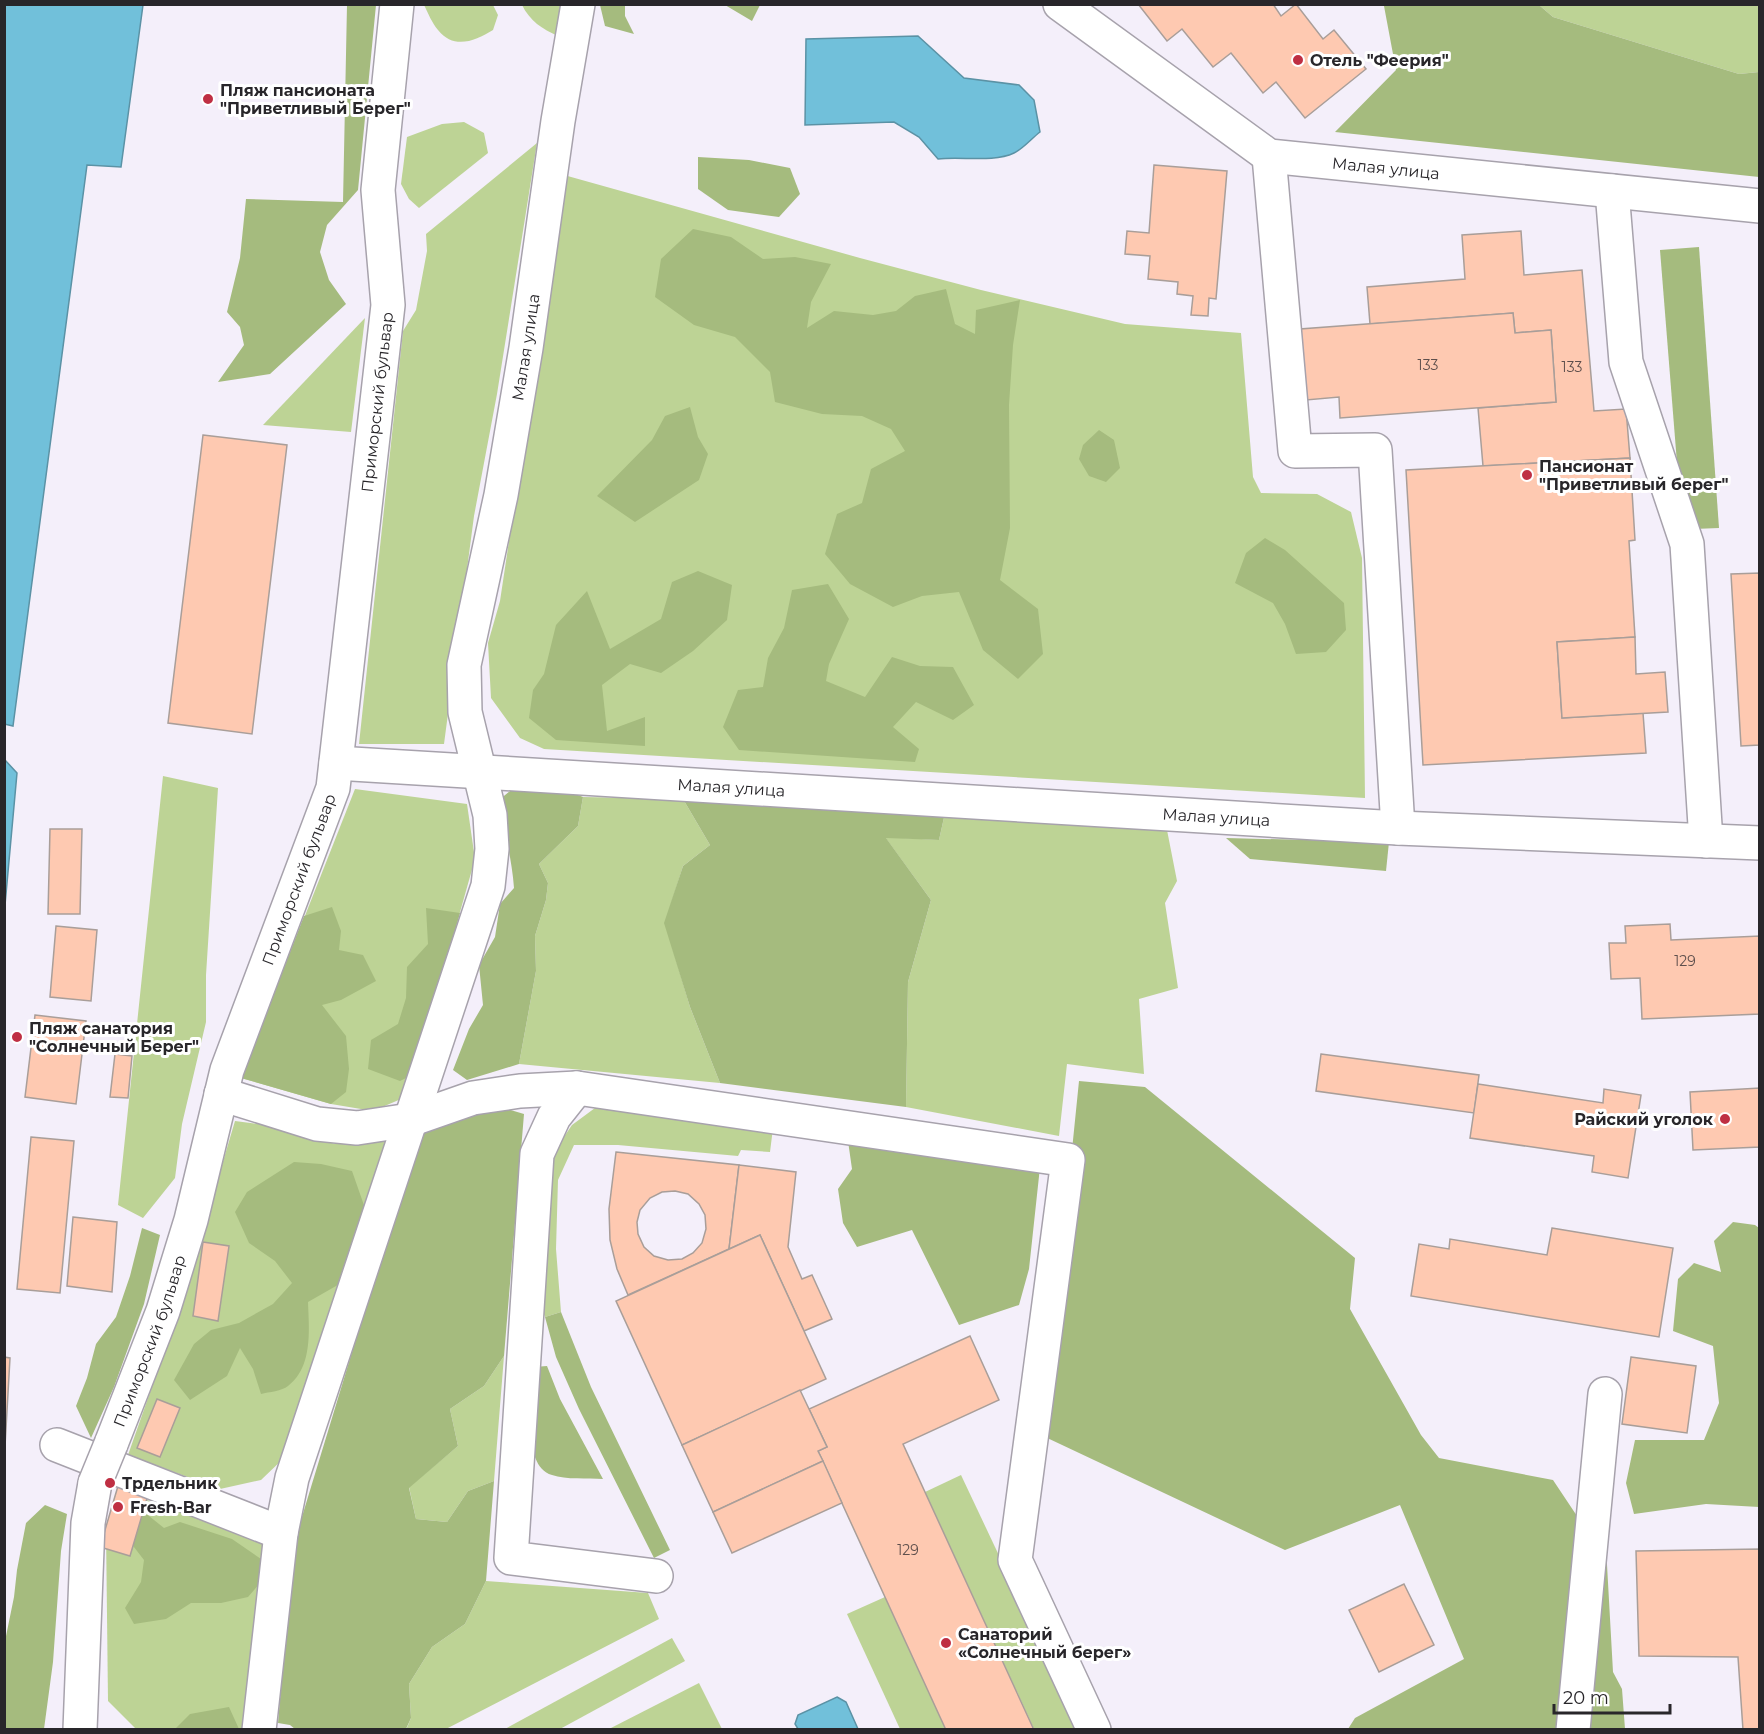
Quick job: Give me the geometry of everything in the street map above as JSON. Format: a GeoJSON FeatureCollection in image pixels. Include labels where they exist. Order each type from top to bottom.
{"type":"FeatureCollection","features":[{"type":"Feature","properties":{"kind":"street","name":"Приморский бульвар"},"geometry":{"type":"LineString","coordinates":[[80,1730],[88,1523],[95,1482],[167,1299],[191,1220],[227,1070],[333,788],[388,305],[378,190],[397,4]]}},
{"type":"Feature","properties":{"kind":"street","name":"Малая улица"},"geometry":{"type":"LineString","coordinates":[[578,4],[558,121],[526,348],[501,495],[464,665],[465,712],[480,771],[1398,828],[1760,843]]}},
{"type":"Feature","properties":{"kind":"street"},"geometry":{"type":"LineString","coordinates":[[1060,4],[1269,156],[1294,451],[1375,450],[1398,828]]}},
{"type":"Feature","properties":{"kind":"street","name":"Малая улица"},"geometry":{"type":"LineString","coordinates":[[1269,156],[1760,206]]}},
{"type":"Feature","properties":{"kind":"street"},"geometry":{"type":"LineString","coordinates":[[1612,191],[1626,362],[1687,544],[1706,841]]}},
{"type":"Feature","properties":{"kind":"street"},"geometry":{"type":"LineString","coordinates":[[259,1730],[281,1533],[292,1478],[488,886],[492,849],[490,816],[480,771],[336,763]]}},
{"type":"Feature","properties":{"kind":"street"},"geometry":{"type":"LineString","coordinates":[[221,1094],[317,1124],[357,1128],[410,1120],[473,1098],[520,1091],[577,1088],[1068,1160],[1015,1560],[1094,1730]]}},
{"type":"Feature","properties":{"kind":"street"},"geometry":{"type":"LineString","coordinates":[[577,1088],[554,1117],[537,1154],[511,1558],[656,1576]]}},
{"type":"Feature","properties":{"kind":"street"},"geometry":{"type":"LineString","coordinates":[[1573,1730],[1605,1394]]}},
{"type":"Feature","properties":{"kind":"street"},"geometry":{"type":"LineString","coordinates":[[57,1445],[281,1533]]}},
{"type":"Feature","properties":{"kind":"green space"},"geometry":{"type":"Polygon","coordinates":[[[1387,4],[1539,5],[1553,17],[1739,74],[1759,72],[1759,177],[1335,132],[1396,70],[1384,6],[1387,4]]]}},
{"type":"Feature","properties":{"kind":"green space"},"geometry":{"type":"Polygon","coordinates":[[[347,5],[376,5],[358,190],[327,225],[320,252],[329,280],[346,304],[270,374],[218,382],[244,345],[240,327],[227,312],[240,258],[246,199],[343,202],[347,5]]]}},
{"type":"Feature","properties":{"kind":"green space"},"geometry":{"type":"Polygon","coordinates":[[[424,5],[493,5],[498,15],[493,30],[472,40],[458,42],[444,36],[438,30],[424,5]]]}},
{"type":"Feature","properties":{"kind":"green space"},"geometry":{"type":"Polygon","coordinates":[[[522,5],[564,5],[558,36],[537,24],[522,5]]]}},
{"type":"Feature","properties":{"kind":"green space"},"geometry":{"type":"Polygon","coordinates":[[[600,5],[625,5],[625,16],[634,34],[605,26],[600,5]]]}},
{"type":"Feature","properties":{"kind":"green space"},"geometry":{"type":"Polygon","coordinates":[[[725,5],[760,5],[752,21],[725,5]]]}},
{"type":"Feature","properties":{"kind":"green space"},"geometry":{"type":"Polygon","coordinates":[[[1539,5],[1759,5],[1759,72],[1739,74],[1553,17],[1539,5]]]}},
{"type":"Feature","properties":{"kind":"green space"},"geometry":{"type":"Polygon","coordinates":[[[464,122],[484,133],[488,153],[419,208],[409,199],[401,184],[407,137],[442,124],[464,122]]]}},
{"type":"Feature","properties":{"kind":"green space"},"geometry":{"type":"Polygon","coordinates":[[[537,143],[497,394],[474,516],[444,744],[359,744],[403,331],[416,310],[427,251],[426,234],[537,143]]]}},
{"type":"Feature","properties":{"kind":"green space"},"geometry":{"type":"Polygon","coordinates":[[[698,157],[749,160],[790,168],[800,194],[779,217],[728,210],[698,189],[698,157]]]}},
{"type":"Feature","properties":{"kind":"green space"},"geometry":{"type":"Polygon","coordinates":[[[564,175],[860,258],[981,290],[1125,324],[1241,333],[1253,477],[1261,493],[1317,494],[1351,512],[1362,558],[1365,798],[544,749],[520,738],[491,698],[488,643],[500,601],[564,175]]]}},
{"type":"Feature","properties":{"kind":"green space"},"geometry":{"type":"Polygon","coordinates":[[[693,229],[731,237],[763,259],[795,257],[831,264],[811,302],[807,328],[834,311],[873,315],[896,311],[915,296],[946,289],[955,324],[975,334],[976,310],[1020,300],[1013,345],[1009,405],[1010,528],[1000,580],[1038,609],[1043,654],[1018,679],[983,650],[959,592],[922,596],[893,607],[850,584],[825,554],[837,514],[862,503],[871,469],[905,451],[891,429],[862,416],[822,414],[775,402],[770,372],[735,337],[694,325],[655,297],[661,259],[693,229]]]}},
{"type":"Feature","properties":{"kind":"green space"},"geometry":{"type":"Polygon","coordinates":[[[1699,247],[1719,528],[1694,529],[1679,488],[1660,250],[1699,247]]]}},
{"type":"Feature","properties":{"kind":"green space"},"geometry":{"type":"Polygon","coordinates":[[[365,318],[351,432],[263,425],[365,318]]]}},
{"type":"Feature","properties":{"kind":"green space"},"geometry":{"type":"Polygon","coordinates":[[[690,407],[698,437],[708,454],[699,480],[635,522],[597,496],[652,440],[665,416],[690,407]]]}},
{"type":"Feature","properties":{"kind":"green space"},"geometry":{"type":"Polygon","coordinates":[[[1099,430],[1114,440],[1120,468],[1106,482],[1089,476],[1079,459],[1083,445],[1099,430]]]}},
{"type":"Feature","properties":{"kind":"green space"},"geometry":{"type":"Polygon","coordinates":[[[1265,538],[1285,550],[1344,603],[1346,630],[1326,652],[1296,654],[1285,624],[1273,603],[1235,583],[1246,553],[1265,538]]]}},
{"type":"Feature","properties":{"kind":"green space"},"geometry":{"type":"Polygon","coordinates":[[[698,571],[732,585],[727,620],[693,651],[661,673],[630,664],[602,685],[607,731],[645,717],[645,746],[556,740],[529,718],[533,690],[544,674],[556,625],[587,591],[610,649],[661,619],[672,582],[698,571]]]}},
{"type":"Feature","properties":{"kind":"green space"},"geometry":{"type":"Polygon","coordinates":[[[828,584],[849,619],[829,664],[826,681],[865,697],[892,657],[920,666],[953,667],[974,705],[953,720],[916,702],[893,727],[919,749],[915,762],[739,750],[723,727],[738,690],[763,687],[768,658],[784,628],[792,590],[828,584]]]}},
{"type":"Feature","properties":{"kind":"green space"},"geometry":{"type":"Polygon","coordinates":[[[163,776],[218,788],[206,975],[206,1022],[182,1124],[175,1178],[143,1218],[118,1205],[163,776]]]}},
{"type":"Feature","properties":{"kind":"green space"},"geometry":{"type":"Polygon","coordinates":[[[520,783],[553,785],[583,797],[578,826],[539,864],[548,883],[546,900],[535,936],[536,971],[519,1064],[467,1080],[453,1070],[469,1029],[483,1005],[479,965],[495,937],[500,904],[514,888],[499,800],[520,783]]]}},
{"type":"Feature","properties":{"kind":"green space"},"geometry":{"type":"Polygon","coordinates":[[[355,789],[467,804],[475,859],[408,1096],[373,1111],[331,1104],[241,1078],[355,789]]]}},
{"type":"Feature","properties":{"kind":"green space"},"geometry":{"type":"Polygon","coordinates":[[[583,797],[683,799],[710,845],[683,866],[665,923],[690,1007],[720,1083],[519,1064],[536,971],[535,936],[546,900],[548,883],[539,864],[578,826],[583,797]]]}},
{"type":"Feature","properties":{"kind":"green space"},"geometry":{"type":"Polygon","coordinates":[[[683,799],[945,813],[939,840],[886,838],[931,900],[908,982],[906,1107],[720,1083],[690,1007],[664,923],[683,866],[710,845],[683,799]]]}},
{"type":"Feature","properties":{"kind":"green space"},"geometry":{"type":"Polygon","coordinates":[[[945,813],[1167,830],[1177,881],[1165,903],[1178,988],[1139,999],[1144,1074],[1067,1064],[1059,1136],[906,1107],[908,982],[931,900],[885,837],[939,840],[945,813]]]}},
{"type":"Feature","properties":{"kind":"green space"},"geometry":{"type":"Polygon","coordinates":[[[1226,838],[1389,842],[1386,871],[1250,859],[1226,838]]]}},
{"type":"Feature","properties":{"kind":"green space"},"geometry":{"type":"Polygon","coordinates":[[[332,907],[341,931],[339,950],[363,955],[376,981],[341,1000],[322,1005],[346,1036],[349,1069],[346,1092],[331,1104],[241,1078],[304,916],[332,907]]]}},
{"type":"Feature","properties":{"kind":"green space"},"geometry":{"type":"Polygon","coordinates":[[[426,908],[460,913],[414,1074],[400,1081],[368,1069],[371,1040],[398,1024],[406,998],[407,967],[428,944],[426,908]]]}},
{"type":"Feature","properties":{"kind":"green space"},"geometry":{"type":"Polygon","coordinates":[[[1079,1081],[1145,1087],[1355,1258],[1350,1309],[1421,1435],[1439,1458],[1553,1480],[1577,1516],[1606,1547],[1613,1672],[1622,1689],[1625,1729],[1348,1729],[1355,1718],[1464,1659],[1400,1505],[1285,1550],[1043,1436],[1079,1081]]]}},
{"type":"Feature","properties":{"kind":"green space"},"geometry":{"type":"Polygon","coordinates":[[[493,1105],[524,1114],[504,1356],[484,1386],[450,1409],[458,1446],[409,1488],[416,1519],[447,1522],[468,1491],[494,1481],[486,1581],[465,1624],[432,1647],[409,1684],[411,1718],[406,1729],[295,1729],[290,1725],[278,1723],[290,1578],[301,1520],[421,1125],[493,1105]]]}},
{"type":"Feature","properties":{"kind":"green space"},"geometry":{"type":"Polygon","coordinates":[[[599,1105],[773,1128],[770,1152],[741,1150],[738,1156],[618,1145],[574,1145],[558,1180],[556,1249],[561,1312],[545,1317],[538,1298],[546,1174],[555,1150],[572,1125],[599,1105]]]}},
{"type":"Feature","properties":{"kind":"green space"},"geometry":{"type":"Polygon","coordinates":[[[235,1121],[281,1127],[335,1144],[390,1139],[285,1457],[261,1480],[220,1489],[128,1455],[180,1307],[235,1121]]]}},
{"type":"Feature","properties":{"kind":"green space"},"geometry":{"type":"Polygon","coordinates":[[[848,1141],[1040,1167],[1029,1269],[1019,1305],[959,1325],[912,1230],[857,1247],[843,1223],[838,1189],[852,1169],[848,1141]]]}},
{"type":"Feature","properties":{"kind":"green space"},"geometry":{"type":"Polygon","coordinates":[[[294,1162],[321,1164],[352,1171],[366,1211],[343,1282],[308,1302],[309,1336],[306,1358],[302,1369],[288,1386],[261,1394],[253,1369],[240,1348],[227,1376],[190,1400],[174,1380],[194,1344],[211,1330],[239,1323],[273,1304],[292,1283],[275,1261],[249,1243],[235,1212],[247,1192],[294,1162]]]}},
{"type":"Feature","properties":{"kind":"green space"},"geometry":{"type":"Polygon","coordinates":[[[1733,1222],[1755,1225],[1759,1228],[1759,1507],[1706,1504],[1634,1514],[1626,1483],[1635,1440],[1704,1440],[1719,1403],[1713,1346],[1673,1331],[1678,1279],[1694,1263],[1721,1272],[1714,1241],[1733,1222]]]}},
{"type":"Feature","properties":{"kind":"green space"},"geometry":{"type":"Polygon","coordinates":[[[142,1228],[160,1235],[144,1304],[114,1387],[91,1438],[76,1406],[87,1378],[96,1344],[116,1317],[130,1276],[142,1228]]]}},
{"type":"Feature","properties":{"kind":"green space"},"geometry":{"type":"Polygon","coordinates":[[[561,1312],[591,1387],[670,1550],[654,1558],[579,1409],[556,1357],[545,1317],[561,1312]]]}},
{"type":"Feature","properties":{"kind":"green space"},"geometry":{"type":"Polygon","coordinates":[[[504,1356],[494,1481],[468,1491],[447,1522],[416,1519],[409,1487],[458,1446],[450,1409],[484,1386],[504,1356]]]}},
{"type":"Feature","properties":{"kind":"green space"},"geometry":{"type":"Polygon","coordinates":[[[547,1366],[560,1399],[603,1479],[558,1477],[542,1469],[536,1458],[531,1427],[534,1367],[547,1366]]]}},
{"type":"Feature","properties":{"kind":"green space"},"geometry":{"type":"Polygon","coordinates":[[[961,1475],[1081,1729],[1034,1729],[925,1492],[961,1475]]]}},
{"type":"Feature","properties":{"kind":"green space"},"geometry":{"type":"Polygon","coordinates":[[[134,1495],[272,1547],[249,1729],[136,1729],[108,1701],[106,1530],[134,1495]]]}},
{"type":"Feature","properties":{"kind":"green space"},"geometry":{"type":"Polygon","coordinates":[[[45,1505],[67,1514],[61,1551],[53,1662],[44,1729],[5,1729],[5,1641],[17,1570],[26,1523],[45,1505]]]}},
{"type":"Feature","properties":{"kind":"green space"},"geometry":{"type":"Polygon","coordinates":[[[139,1508],[164,1528],[180,1522],[232,1539],[261,1559],[261,1582],[248,1597],[221,1603],[191,1603],[166,1619],[134,1624],[125,1608],[141,1582],[144,1560],[127,1538],[139,1508]]]}},
{"type":"Feature","properties":{"kind":"green space"},"geometry":{"type":"Polygon","coordinates":[[[486,1581],[648,1593],[659,1619],[446,1729],[406,1730],[411,1718],[409,1684],[432,1647],[465,1624],[486,1581]]]}},
{"type":"Feature","properties":{"kind":"green space"},"geometry":{"type":"Polygon","coordinates":[[[885,1597],[946,1729],[900,1729],[847,1614],[885,1597]]]}},
{"type":"Feature","properties":{"kind":"green space"},"geometry":{"type":"Polygon","coordinates":[[[672,1638],[685,1661],[560,1729],[505,1729],[672,1638]]]}},
{"type":"Feature","properties":{"kind":"green space"},"geometry":{"type":"Polygon","coordinates":[[[699,1683],[722,1729],[609,1729],[699,1683]]]}},
{"type":"Feature","properties":{"kind":"green space"},"geometry":{"type":"Polygon","coordinates":[[[229,1707],[239,1729],[175,1729],[190,1714],[229,1707]]]}},
{"type":"Feature","properties":{"kind":"water"},"geometry":{"type":"Polygon","coordinates":[[[5,4],[143,5],[121,167],[87,165],[13,726],[4,724],[5,4]]]}},
{"type":"Feature","properties":{"kind":"water"},"geometry":{"type":"Polygon","coordinates":[[[918,36],[964,78],[1019,85],[1034,100],[1040,132],[1021,149],[1006,156],[987,159],[938,159],[919,137],[894,122],[805,125],[806,39],[918,36]]]}},
{"type":"Feature","properties":{"kind":"water"},"geometry":{"type":"Polygon","coordinates":[[[5,760],[17,773],[5,905],[5,760]]]}},
{"type":"Feature","properties":{"kind":"water"},"geometry":{"type":"Polygon","coordinates":[[[837,1697],[846,1702],[858,1729],[798,1729],[795,1724],[798,1715],[837,1697]]]}},
{"type":"Feature","properties":{"kind":"building","name":"Отель \"Феерия\""},"geometry":{"type":"Polygon","coordinates":[[[1138,4],[1273,4],[1281,16],[1296,4],[1323,39],[1334,30],[1366,69],[1305,118],[1276,82],[1263,93],[1231,53],[1213,67],[1182,29],[1167,41],[1138,4]]]}},
{"type":"Feature","properties":{"kind":"building"},"geometry":{"type":"Polygon","coordinates":[[[1154,165],[1227,171],[1216,299],[1209,298],[1208,316],[1191,315],[1193,296],[1177,294],[1178,282],[1148,279],[1150,256],[1125,254],[1127,231],[1149,233],[1154,165]]]}},
{"type":"Feature","properties":{"kind":"building"},"geometry":{"type":"Polygon","coordinates":[[[1521,231],[1524,275],[1582,270],[1594,411],[1626,409],[1630,458],[1483,466],[1478,408],[1556,402],[1551,330],[1515,333],[1513,313],[1370,324],[1367,287],[1465,279],[1462,235],[1521,231]]]}},
{"type":"Feature","properties":{"kind":"building"},"geometry":{"type":"Polygon","coordinates":[[[1513,313],[1515,333],[1551,330],[1556,402],[1340,418],[1339,397],[1306,400],[1300,329],[1513,313]]]}},
{"type":"Feature","properties":{"kind":"building"},"geometry":{"type":"Polygon","coordinates":[[[203,435],[287,445],[252,734],[168,723],[203,435]]]}},
{"type":"Feature","properties":{"kind":"building"},"geometry":{"type":"Polygon","coordinates":[[[1630,458],[1635,540],[1629,541],[1635,637],[1557,642],[1562,718],[1643,713],[1646,753],[1423,765],[1406,470],[1630,458]]]}},
{"type":"Feature","properties":{"kind":"building"},"geometry":{"type":"Polygon","coordinates":[[[1760,573],[1760,745],[1741,746],[1731,574],[1760,573]]]}},
{"type":"Feature","properties":{"kind":"building"},"geometry":{"type":"Polygon","coordinates":[[[1635,637],[1636,674],[1665,672],[1668,712],[1562,718],[1557,642],[1635,637]]]}},
{"type":"Feature","properties":{"kind":"building"},"geometry":{"type":"Polygon","coordinates":[[[50,829],[82,829],[80,914],[48,914],[50,829]]]}},
{"type":"Feature","properties":{"kind":"building"},"geometry":{"type":"Polygon","coordinates":[[[1670,924],[1671,940],[1760,936],[1760,1014],[1642,1019],[1640,978],[1611,979],[1609,943],[1626,943],[1625,926],[1670,924]]]}},
{"type":"Feature","properties":{"kind":"building"},"geometry":{"type":"Polygon","coordinates":[[[56,926],[97,930],[91,1001],[50,997],[56,926]]]}},
{"type":"Feature","properties":{"kind":"building"},"geometry":{"type":"Polygon","coordinates":[[[35,1015],[86,1021],[76,1104],[25,1097],[35,1015]]]}},
{"type":"Feature","properties":{"kind":"building"},"geometry":{"type":"Polygon","coordinates":[[[115,1054],[132,1056],[128,1098],[110,1097],[115,1054]]]}},
{"type":"Feature","properties":{"kind":"building"},"geometry":{"type":"Polygon","coordinates":[[[1321,1054],[1479,1075],[1474,1113],[1316,1091],[1321,1054]]]}},
{"type":"Feature","properties":{"kind":"building"},"geometry":{"type":"Polygon","coordinates":[[[1478,1084],[1603,1103],[1604,1089],[1641,1095],[1628,1178],[1592,1172],[1594,1156],[1470,1138],[1478,1084]]]}},
{"type":"Feature","properties":{"kind":"building","name":"Райский уголок"},"geometry":{"type":"Polygon","coordinates":[[[1760,1088],[1760,1147],[1693,1150],[1690,1092],[1760,1088]]]}},
{"type":"Feature","properties":{"kind":"building"},"geometry":{"type":"Polygon","coordinates":[[[31,1137],[74,1141],[60,1293],[17,1289],[31,1137]]]}},
{"type":"Feature","properties":{"kind":"building"},"geometry":{"type":"Polygon","coordinates":[[[616,1152],[739,1165],[729,1249],[628,1295],[617,1269],[610,1240],[609,1209],[616,1152]],[[675,1191],[662,1192],[650,1198],[640,1210],[637,1222],[638,1234],[644,1247],[654,1256],[668,1260],[682,1259],[693,1253],[702,1243],[706,1229],[705,1215],[699,1204],[688,1194],[675,1191]]]}},
{"type":"Feature","properties":{"kind":"building"},"geometry":{"type":"Polygon","coordinates":[[[739,1165],[796,1172],[788,1247],[802,1279],[812,1275],[832,1319],[804,1331],[760,1235],[729,1249],[739,1165]]]}},
{"type":"Feature","properties":{"kind":"building"},"geometry":{"type":"Polygon","coordinates":[[[73,1217],[117,1222],[112,1292],[67,1286],[73,1217]]]}},
{"type":"Feature","properties":{"kind":"building"},"geometry":{"type":"Polygon","coordinates":[[[1552,1228],[1673,1248],[1659,1337],[1411,1296],[1419,1244],[1449,1249],[1450,1239],[1547,1255],[1552,1228]]]}},
{"type":"Feature","properties":{"kind":"building"},"geometry":{"type":"Polygon","coordinates":[[[760,1235],[826,1379],[682,1445],[616,1301],[760,1235]]]}},
{"type":"Feature","properties":{"kind":"building"},"geometry":{"type":"Polygon","coordinates":[[[203,1242],[229,1246],[218,1321],[193,1316],[203,1242]]]}},
{"type":"Feature","properties":{"kind":"building"},"geometry":{"type":"Polygon","coordinates":[[[970,1336],[999,1400],[903,1444],[1034,1730],[946,1730],[818,1451],[827,1447],[809,1409],[970,1336]]]}},
{"type":"Feature","properties":{"kind":"building"},"geometry":{"type":"Polygon","coordinates":[[[4,1357],[10,1358],[5,1446],[4,1446],[4,1357]]]}},
{"type":"Feature","properties":{"kind":"building"},"geometry":{"type":"Polygon","coordinates":[[[1631,1357],[1696,1366],[1687,1433],[1622,1424],[1631,1357]]]}},
{"type":"Feature","properties":{"kind":"building"},"geometry":{"type":"Polygon","coordinates":[[[800,1390],[827,1447],[818,1451],[823,1461],[713,1512],[682,1445],[800,1390]]]}},
{"type":"Feature","properties":{"kind":"building"},"geometry":{"type":"Polygon","coordinates":[[[157,1399],[180,1408],[160,1457],[137,1448],[157,1399]]]}},
{"type":"Feature","properties":{"kind":"building"},"geometry":{"type":"Polygon","coordinates":[[[823,1461],[842,1503],[732,1553],[713,1512],[823,1461]]]}},
{"type":"Feature","properties":{"kind":"building"},"geometry":{"type":"Polygon","coordinates":[[[118,1486],[148,1495],[130,1556],[100,1547],[118,1486]]]}},
{"type":"Feature","properties":{"kind":"building"},"geometry":{"type":"Polygon","coordinates":[[[1760,1549],[1760,1730],[1743,1730],[1738,1657],[1639,1656],[1636,1551],[1760,1549]]]}},
{"type":"Feature","properties":{"kind":"building"},"geometry":{"type":"Polygon","coordinates":[[[1404,1584],[1434,1645],[1379,1672],[1349,1610],[1404,1584]]]}},
{"type":"Feature","properties":{"kind":"place","name":"Отель \"Феерия\""},"geometry":{"type":"Point","coordinates":[1298,60]}},
{"type":"Feature","properties":{"kind":"place","name":"Пляж пансионата \"Приветливый Берег\""},"geometry":{"type":"Point","coordinates":[208,99]}},
{"type":"Feature","properties":{"kind":"place","name":"Пансионат \"Приветливый берег\""},"geometry":{"type":"Point","coordinates":[1527,475]}},
{"type":"Feature","properties":{"kind":"place","name":"Пляж санатория \"Солнечный Берег\""},"geometry":{"type":"Point","coordinates":[17,1037]}},
{"type":"Feature","properties":{"kind":"place","name":"Райский уголок"},"geometry":{"type":"Point","coordinates":[1725,1119]}},
{"type":"Feature","properties":{"kind":"place","name":"Трдельник"},"geometry":{"type":"Point","coordinates":[110,1483]}},
{"type":"Feature","properties":{"kind":"place","name":"Fresh-Bar"},"geometry":{"type":"Point","coordinates":[118,1507]}},
{"type":"Feature","properties":{"kind":"place","name":"Санаторий «Солнечный берег»"},"geometry":{"type":"Point","coordinates":[946,1643]}}]}
